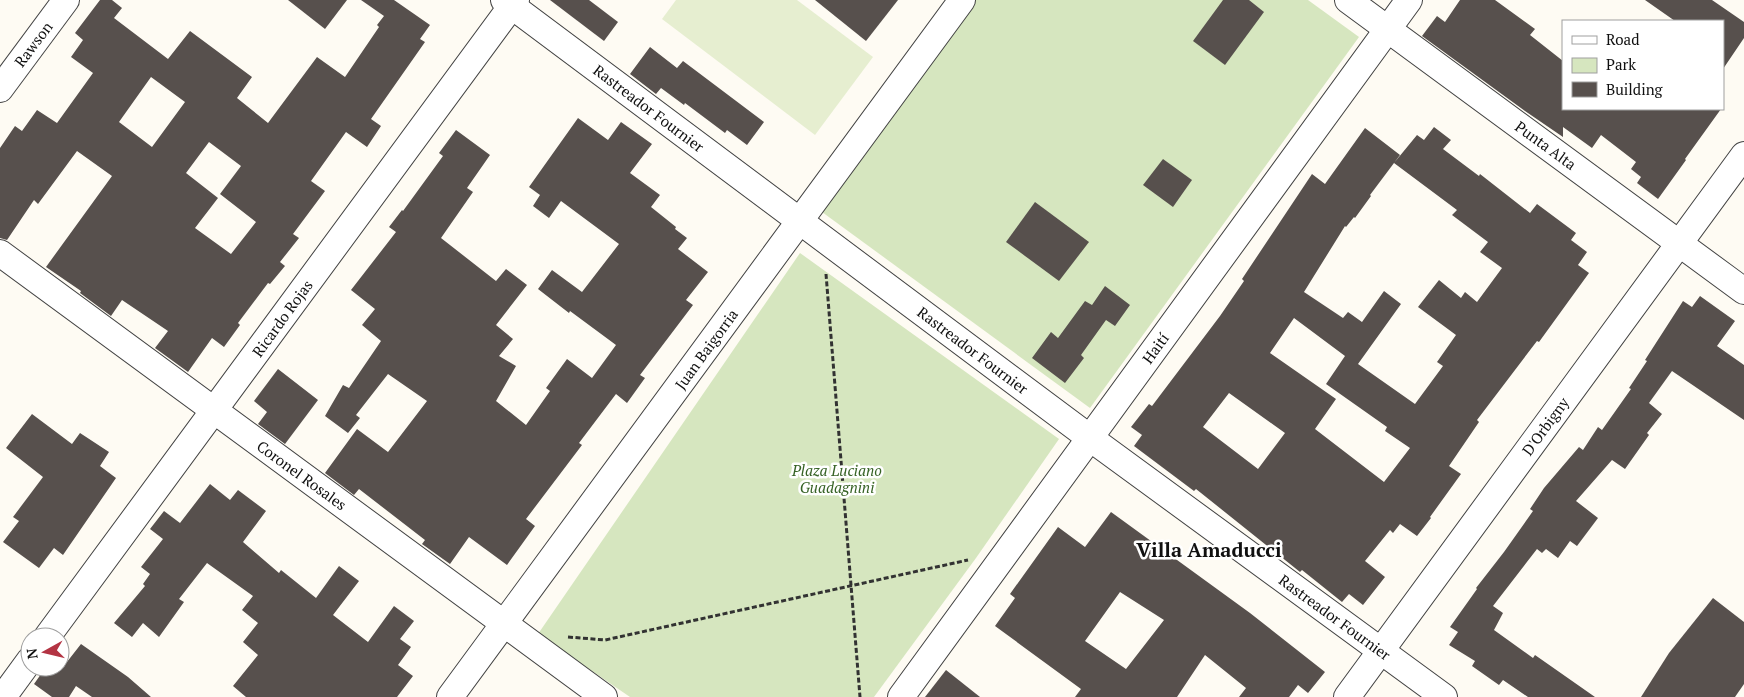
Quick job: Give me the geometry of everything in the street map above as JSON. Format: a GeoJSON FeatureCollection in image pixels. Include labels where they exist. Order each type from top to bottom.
{"type":"FeatureCollection","features":[{"type":"Feature","properties":{"kind":"street","name":"Rawson"},"geometry":{"type":"LineString","coordinates":[[0,89],[66,0]]}},
{"type":"Feature","properties":{"kind":"street","name":"Juan Baigorria"},"geometry":{"type":"LineString","coordinates":[[450,697],[962,0]]}},
{"type":"Feature","properties":{"kind":"street","name":"Punta Alta"},"geometry":{"type":"LineString","coordinates":[[1348,0],[1744,291]]}},
{"type":"Feature","properties":{"kind":"street","name":"Haití"},"geometry":{"type":"LineString","coordinates":[[901,697],[1409,0]]}},
{"type":"Feature","properties":{"kind":"street","name":"Rastreador Fournier"},"geometry":{"type":"LineString","coordinates":[[511,2],[1090,438],[1444,697]]}},
{"type":"Feature","properties":{"kind":"street","name":"Ricardo Rojas"},"geometry":{"type":"LineString","coordinates":[[54,627],[511,2]]}},
{"type":"Feature","properties":{"kind":"street","name":"D'Orbigny"},"geometry":{"type":"LineString","coordinates":[[1347,697],[1744,155]]}},
{"type":"Feature","properties":{"kind":"street","name":"Coronel Rosales"},"geometry":{"type":"LineString","coordinates":[[0,253],[604,697]]}},
{"type":"Feature","properties":{"kind":"street"},"geometry":{"type":"LineString","coordinates":[[3,697],[20,674]]}},
{"type":"Feature","properties":{"kind":"path"},"geometry":{"type":"LineString","coordinates":[[826,271],[860,697]]}},
{"type":"Feature","properties":{"kind":"path"},"geometry":{"type":"LineString","coordinates":[[567,637],[605,640],[976,558]]}},
{"type":"Feature","properties":{"kind":"green space"},"geometry":{"type":"Polygon","coordinates":[[[676,0],[797,0],[873,57],[815,135],[662,19],[676,0]]]}},
{"type":"Feature","properties":{"kind":"green space"},"geometry":{"type":"Polygon","coordinates":[[[976,0],[1308,0],[1359,37],[1090,408],[822,212],[976,0]]]}},
{"type":"Feature","properties":{"kind":"green space","name":"Plaza Luciano Guadagnini"},"geometry":{"type":"Polygon","coordinates":[[[800,253],[1059,439],[976,558],[874,697],[630,697],[538,634],[800,253]]]}},
{"type":"Feature","properties":{"kind":"building"},"geometry":{"type":"Polygon","coordinates":[[[100,0],[112,0],[122,8],[114,18],[168,59],[190,31],[252,77],[237,98],[268,123],[317,57],[345,77],[379,27],[377,25],[384,16],[361,0],[394,0],[430,25],[420,39],[425,42],[371,119],[381,126],[367,147],[346,132],[311,181],[325,191],[293,234],[299,238],[280,262],[285,266],[270,284],[268,283],[238,323],[240,325],[224,347],[212,338],[188,372],[155,348],[168,331],[122,300],[111,316],[80,293],[81,291],[46,267],[112,176],[77,151],[38,204],[34,200],[7,240],[0,238],[0,148],[15,126],[22,131],[37,110],[57,123],[93,73],[71,57],[83,40],[75,33],[100,0]],[[151,77],[119,122],[152,147],[185,102],[151,77]],[[209,142],[186,173],[218,198],[195,228],[231,254],[256,222],[220,194],[241,166],[209,142]]]}},
{"type":"Feature","properties":{"kind":"building"},"geometry":{"type":"Polygon","coordinates":[[[288,0],[347,0],[325,29],[288,0]]]}},
{"type":"Feature","properties":{"kind":"building"},"geometry":{"type":"Polygon","coordinates":[[[550,0],[589,0],[618,22],[604,41],[550,0]]]}},
{"type":"Feature","properties":{"kind":"building"},"geometry":{"type":"Polygon","coordinates":[[[815,0],[898,0],[866,41],[815,0]]]}},
{"type":"Feature","properties":{"kind":"building"},"geometry":{"type":"Polygon","coordinates":[[[1223,0],[1249,0],[1264,12],[1225,65],[1193,41],[1223,0]]]}},
{"type":"Feature","properties":{"kind":"building"},"geometry":{"type":"Polygon","coordinates":[[[1460,0],[1495,0],[1535,29],[1530,35],[1562,60],[1562,110],[1720,110],[1658,199],[1637,183],[1641,177],[1631,169],[1636,162],[1601,135],[1592,148],[1563,127],[1563,137],[1422,36],[1437,16],[1445,22],[1460,0]]]}},
{"type":"Feature","properties":{"kind":"building"},"geometry":{"type":"Polygon","coordinates":[[[1645,0],[1712,0],[1744,22],[1744,38],[1724,68],[1724,20],[1674,20],[1645,0]]]}},
{"type":"Feature","properties":{"kind":"building"},"geometry":{"type":"Polygon","coordinates":[[[650,47],[677,68],[683,61],[764,122],[747,145],[727,130],[725,133],[685,103],[684,105],[661,88],[656,94],[630,74],[650,47]]]}},
{"type":"Feature","properties":{"kind":"building"},"geometry":{"type":"Polygon","coordinates":[[[578,118],[608,140],[621,122],[652,144],[630,173],[660,195],[651,207],[687,238],[678,249],[708,272],[686,300],[693,305],[640,375],[645,378],[627,403],[616,394],[579,443],[582,445],[526,519],[535,526],[507,565],[469,537],[450,564],[422,544],[425,540],[359,489],[354,495],[325,473],[357,429],[388,452],[427,401],[388,374],[356,415],[360,418],[348,433],[325,416],[343,385],[349,388],[381,341],[362,325],[375,309],[351,290],[396,232],[389,227],[443,156],[439,153],[456,130],[490,155],[467,188],[473,192],[441,238],[496,281],[506,269],[527,285],[496,325],[513,339],[499,356],[516,366],[496,401],[526,425],[550,391],[546,388],[567,359],[592,378],[616,345],[538,289],[552,270],[582,292],[619,244],[561,201],[549,218],[533,206],[540,195],[529,187],[578,118]]]}},
{"type":"Feature","properties":{"kind":"building"},"geometry":{"type":"Polygon","coordinates":[[[1434,127],[1451,140],[1443,149],[1479,176],[1480,174],[1530,213],[1537,204],[1576,233],[1571,240],[1587,252],[1578,265],[1589,273],[1539,342],[1537,341],[1477,420],[1479,422],[1449,466],[1461,474],[1417,536],[1400,524],[1393,533],[1390,530],[1365,561],[1385,577],[1363,605],[1349,594],[1342,602],[1302,570],[1300,572],[1196,489],[1194,491],[1134,446],[1142,435],[1131,427],[1149,404],[1152,406],[1220,316],[1244,281],[1242,279],[1312,174],[1325,184],[1365,128],[1400,155],[1394,163],[1417,135],[1424,140],[1434,127]],[[1394,163],[1355,218],[1345,226],[1304,292],[1343,318],[1348,312],[1362,322],[1384,291],[1401,304],[1358,364],[1415,404],[1443,366],[1437,362],[1456,335],[1418,307],[1439,280],[1461,298],[1465,292],[1477,302],[1502,268],[1480,252],[1488,242],[1452,215],[1457,210],[1394,163]],[[1294,318],[1270,353],[1336,399],[1315,429],[1384,482],[1410,448],[1385,431],[1387,427],[1326,384],[1345,356],[1294,318]],[[1229,393],[1203,427],[1258,469],[1285,433],[1229,393]]]}},
{"type":"Feature","properties":{"kind":"building"},"geometry":{"type":"Polygon","coordinates":[[[1163,159],[1192,180],[1173,207],[1143,185],[1163,159]]]}},
{"type":"Feature","properties":{"kind":"building"},"geometry":{"type":"Polygon","coordinates":[[[1035,202],[1089,242],[1059,281],[1006,242],[1035,202]]]}},
{"type":"Feature","properties":{"kind":"building"},"geometry":{"type":"Polygon","coordinates":[[[1105,286],[1130,305],[1115,326],[1106,320],[1081,355],[1084,358],[1065,383],[1032,358],[1051,332],[1058,338],[1085,301],[1092,305],[1105,286]]]}},
{"type":"Feature","properties":{"kind":"building"},"geometry":{"type":"Polygon","coordinates":[[[1700,296],[1735,321],[1717,346],[1744,365],[1744,420],[1672,371],[1649,403],[1662,414],[1647,433],[1649,435],[1625,469],[1612,460],[1576,501],[1598,518],[1577,546],[1570,541],[1558,558],[1546,549],[1542,553],[1537,549],[1493,606],[1503,613],[1494,630],[1533,658],[1535,655],[1595,697],[1528,697],[1503,680],[1499,685],[1472,666],[1475,661],[1449,645],[1458,632],[1450,627],[1476,588],[1533,511],[1530,509],[1544,488],[1579,447],[1583,450],[1598,427],[1602,430],[1631,389],[1629,388],[1647,361],[1645,360],[1683,301],[1692,307],[1700,296]]]}},
{"type":"Feature","properties":{"kind":"building"},"geometry":{"type":"Polygon","coordinates":[[[278,369],[318,400],[285,444],[258,424],[267,412],[254,401],[278,369]]]}},
{"type":"Feature","properties":{"kind":"building"},"geometry":{"type":"Polygon","coordinates":[[[32,414],[72,444],[80,433],[109,452],[100,466],[116,478],[63,555],[54,548],[39,568],[3,542],[19,521],[13,517],[43,477],[6,448],[32,414]]]}},
{"type":"Feature","properties":{"kind":"building"},"geometry":{"type":"Polygon","coordinates":[[[210,484],[230,500],[238,490],[266,511],[243,542],[279,573],[281,570],[316,598],[339,566],[359,581],[333,615],[368,642],[394,606],[414,621],[400,639],[411,647],[398,665],[413,676],[397,697],[246,697],[233,686],[258,655],[243,642],[258,623],[242,610],[253,596],[207,563],[179,599],[184,602],[159,637],[143,623],[132,637],[114,623],[145,586],[143,584],[150,574],[141,567],[163,539],[150,529],[164,511],[180,523],[210,484]]]}},
{"type":"Feature","properties":{"kind":"building"},"geometry":{"type":"Polygon","coordinates":[[[1111,512],[1250,613],[1325,672],[1308,693],[1298,685],[1289,697],[1239,697],[1246,688],[1205,655],[1177,697],[1075,697],[1081,689],[995,626],[1015,598],[1010,594],[1058,527],[1085,547],[1111,512]],[[1120,592],[1085,641],[1126,669],[1164,620],[1120,592]]]}},
{"type":"Feature","properties":{"kind":"building"},"geometry":{"type":"Polygon","coordinates":[[[1713,598],[1744,622],[1744,684],[1735,697],[1641,697],[1669,653],[1713,598]]]}},
{"type":"Feature","properties":{"kind":"building"},"geometry":{"type":"Polygon","coordinates":[[[81,644],[128,677],[151,697],[92,697],[76,686],[69,697],[52,697],[34,684],[39,677],[70,677],[70,658],[81,644]]]}},
{"type":"Feature","properties":{"kind":"building"},"geometry":{"type":"Polygon","coordinates":[[[946,670],[980,697],[925,697],[946,670]]]}},
{"type":"Feature","properties":{"kind":"district","name":"Villa Amaducci"},"geometry":{"type":"Point","coordinates":[1209,549]}}]}
